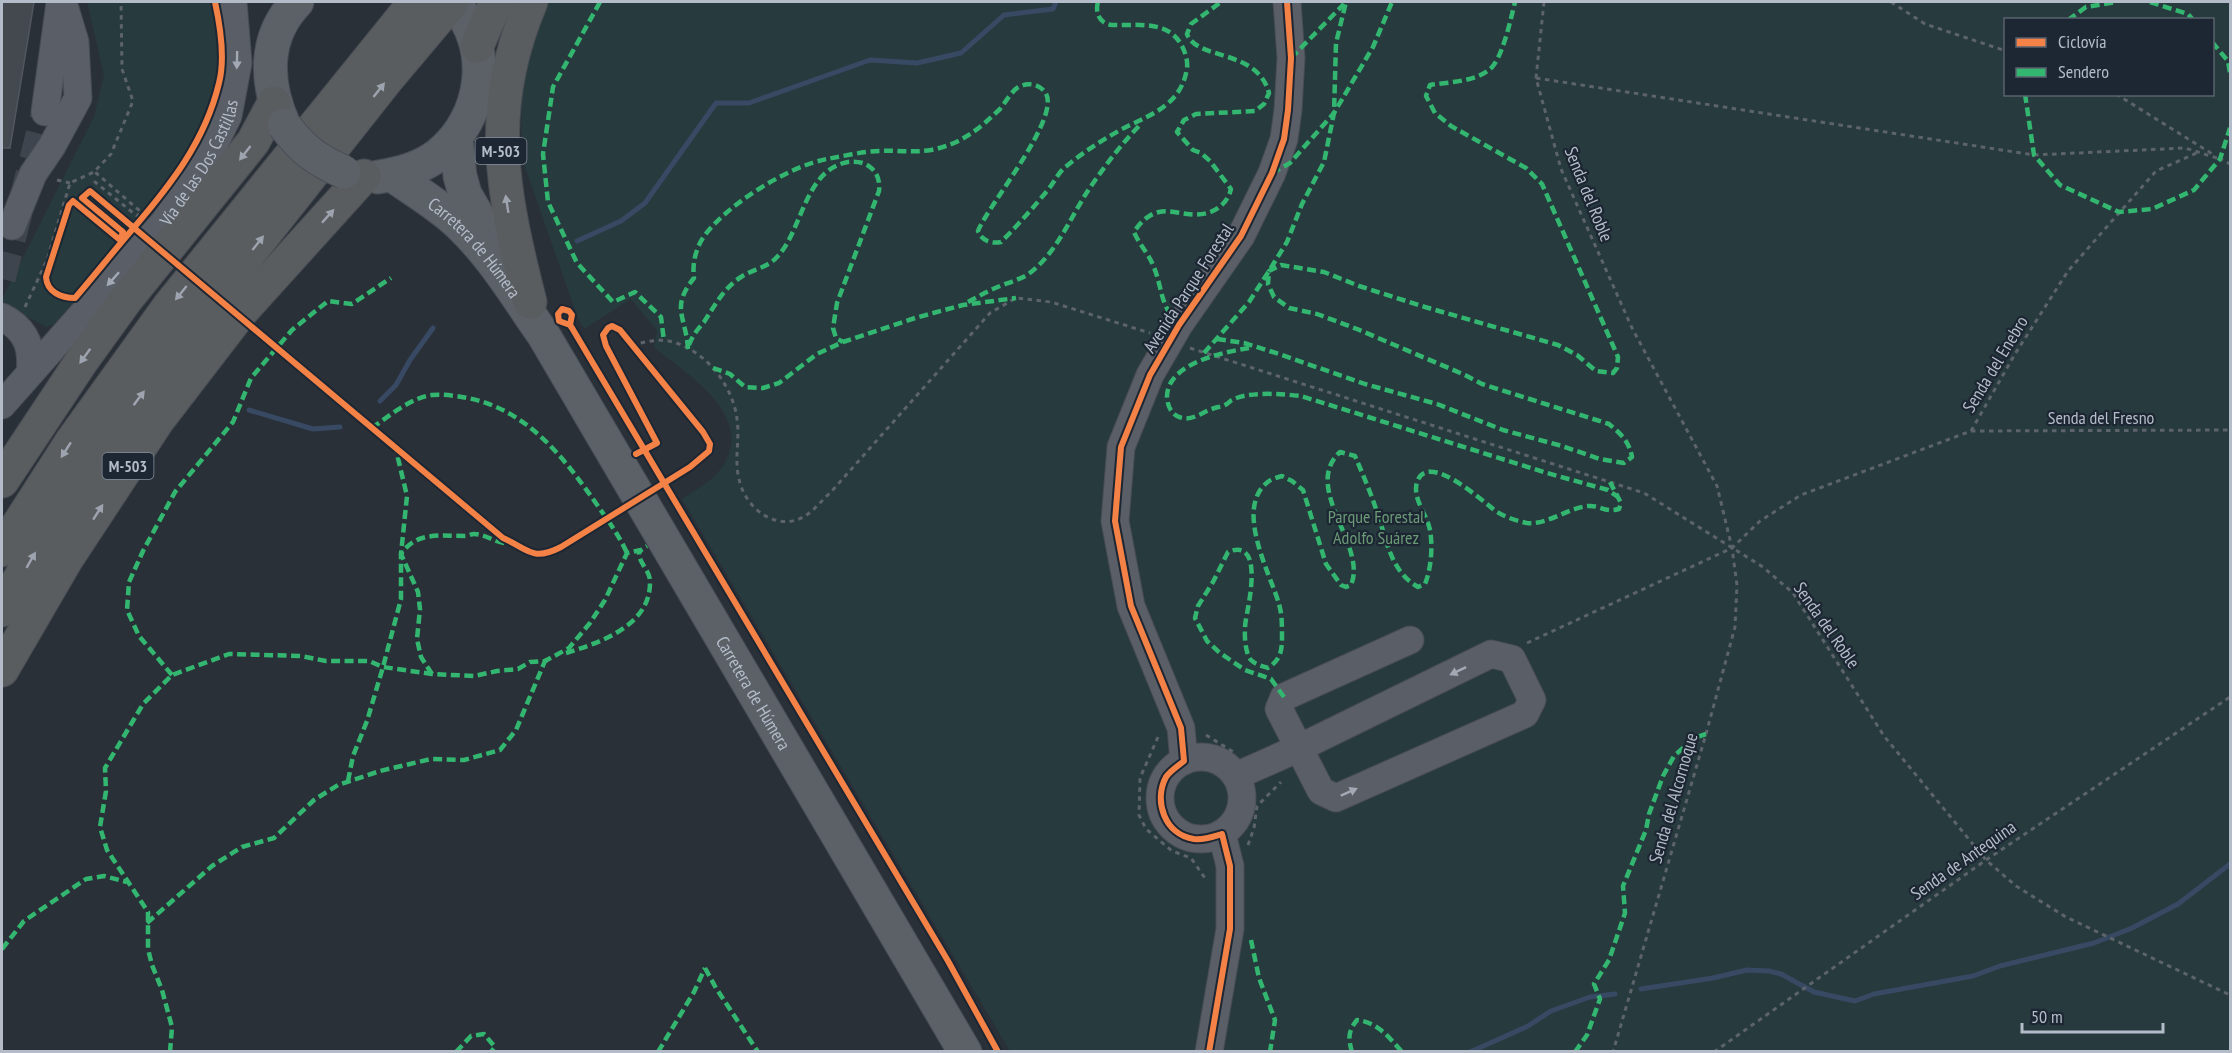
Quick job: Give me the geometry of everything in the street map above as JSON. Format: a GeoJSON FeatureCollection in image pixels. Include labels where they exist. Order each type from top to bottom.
{"type":"FeatureCollection","features":[{"type":"Feature","properties":{"kind":"highway"},"geometry":{"type":"LineString","coordinates":[[2,550],[72,441],[170,305],[415,2]]}},
{"type":"Feature","properties":{"kind":"highway","name":"M-503"},"geometry":{"type":"LineString","coordinates":[[2,610],[33,555],[104,445],[203,312],[381,87],[462,17],[496,2]]}},
{"type":"Feature","properties":{"kind":"highway","name":"M-503"},"geometry":{"type":"LineString","coordinates":[[530,302],[512,234],[501,155],[508,72],[517,34],[531,2]]}},
{"type":"Feature","properties":{"kind":"highway"},"geometry":{"type":"LineString","coordinates":[[2,481],[81,362],[125,301],[253,142],[267,118],[279,114]]}},
{"type":"Feature","properties":{"kind":"highway","name":"M-503"},"geometry":{"type":"LineString","coordinates":[[2,670],[66,560],[158,420],[241,312],[366,175]]}},
{"type":"Feature","properties":{"kind":"main road"},"geometry":{"type":"LineString","coordinates":[[279,114],[269,78],[273,15],[291,8],[297,2]]}},
{"type":"Feature","properties":{"kind":"main road"},"geometry":{"type":"LineString","coordinates":[[366,175],[416,168],[438,155],[456,138],[467,120],[476,100],[479,80],[462,17]]}},
{"type":"Feature","properties":{"kind":"main road","name":"Carretera de Húmera"},"geometry":{"type":"LineString","coordinates":[[279,114],[299,146],[320,162],[366,175],[437,206],[460,225],[486,255],[543,334],[965,1052]]}},
{"type":"Feature","properties":{"kind":"main road","name":"Carretera de Húmera"},"geometry":{"type":"LineString","coordinates":[[456,138],[460,176],[468,201],[530,302],[543,334]]}},
{"type":"Feature","properties":{"kind":"street"},"geometry":{"type":"LineString","coordinates":[[45,112],[61,2]]}},
{"type":"Feature","properties":{"kind":"street"},"geometry":{"type":"LineString","coordinates":[[12,226],[33,174],[52,146],[78,98],[75,42],[61,2]]}},
{"type":"Feature","properties":{"kind":"street","name":"Vía de las Dos Castillas"},"geometry":{"type":"LineString","coordinates":[[2,405],[165,221],[207,161],[228,116],[238,63],[233,2]]}},
{"type":"Feature","properties":{"kind":"street","name":"Avenida Parque Forestal"},"geometry":{"type":"LineString","coordinates":[[1184,761],[1181,728],[1131,606],[1115,521],[1121,447],[1150,375],[1169,340],[1241,236],[1272,173],[1284,139],[1288,110],[1291,58],[1287,2]]}},
{"type":"Feature","properties":{"kind":"street"},"geometry":{"type":"LineString","coordinates":[[12,315],[15,324],[27,339],[31,362],[30,373]]}},
{"type":"Feature","properties":{"kind":"street"},"geometry":{"type":"LineString","coordinates":[[1236,776],[1299,748],[1491,654],[1512,659],[1532,700],[1525,714],[1336,798],[1321,791],[1299,748],[1279,709],[1284,697],[1410,640]]}},
{"type":"Feature","properties":{"kind":"street"},"geometry":{"type":"LineString","coordinates":[[1198,758],[1213,759],[1226,766],[1236,776],[1242,792],[1241,808],[1234,823],[1222,834],[1207,839],[1191,839],[1174,830],[1163,815],[1160,795],[1167,775],[1184,761],[1198,758]]}},
{"type":"Feature","properties":{"kind":"street"},"geometry":{"type":"LineString","coordinates":[[1209,1052],[1230,929],[1230,866],[1222,834]]}},
{"type":"Feature","properties":{"kind":"path"},"geometry":{"type":"LineString","coordinates":[[12,315],[46,260],[70,183],[94,172],[111,154],[133,101],[122,69],[121,2]]}},
{"type":"Feature","properties":{"kind":"path"},"geometry":{"type":"LineString","coordinates":[[1892,2],[1925,24],[2004,50]]}},
{"type":"Feature","properties":{"kind":"path"},"geometry":{"type":"LineString","coordinates":[[1536,78],[2034,155],[2185,147],[2220,159]]}},
{"type":"Feature","properties":{"kind":"path"},"geometry":{"type":"LineString","coordinates":[[2119,96],[2230,164]]}},
{"type":"Feature","properties":{"kind":"path"},"geometry":{"type":"LineString","coordinates":[[82,198],[96,182],[137,216],[141,212],[94,172]]}},
{"type":"Feature","properties":{"kind":"path"},"geometry":{"type":"LineString","coordinates":[[90,191],[308,374]]}},
{"type":"Feature","properties":{"kind":"path"},"geometry":{"type":"LineString","coordinates":[[46,282],[69,206],[73,201]]}},
{"type":"Feature","properties":{"kind":"path"},"geometry":{"type":"LineString","coordinates":[[126,238],[152,209]]}},
{"type":"Feature","properties":{"kind":"path"},"geometry":{"type":"LineString","coordinates":[[625,336],[639,353]]}},
{"type":"Feature","properties":{"kind":"path"},"geometry":{"type":"LineString","coordinates":[[561,547],[697,461]]}},
{"type":"Feature","properties":{"kind":"path"},"geometry":{"type":"LineString","coordinates":[[662,480],[668,490]]}},
{"type":"Feature","properties":{"kind":"green space"},"geometry":{"type":"Polygon","coordinates":[[[87,2],[215,2],[221,43],[221,75],[205,125],[172,181],[55,324],[46,327],[2,302],[2,299],[94,117],[104,75],[87,2]]]}},
{"type":"Feature","properties":{"kind":"green space","name":"Parque Forestal Adolfo Suárez"},"geometry":{"type":"Polygon","coordinates":[[[547,2],[2230,2],[2230,1051],[1010,1051],[682,499],[719,471],[729,452],[731,434],[726,417],[701,385],[654,348],[657,331],[631,299],[584,329],[578,319],[522,158],[521,89],[542,9],[547,2]]]}},
{"type":"Feature","properties":{"kind":"building"},"geometry":{"type":"Polygon","coordinates":[[[2,2],[34,2],[10,148],[2,148],[2,2]]]}},
{"type":"Feature","properties":{"kind":"waterway"},"geometry":{"type":"LineString","coordinates":[[577,241],[621,221],[645,203],[716,103],[749,103],[870,60],[917,63],[961,53],[1004,15],[1053,9],[1056,2]]}},
{"type":"Feature","properties":{"kind":"waterway"},"geometry":{"type":"LineString","coordinates":[[380,401],[396,385],[410,360],[433,328]]}},
{"type":"Feature","properties":{"kind":"waterway"},"geometry":{"type":"LineString","coordinates":[[249,410],[313,429],[340,427]]}},
{"type":"Feature","properties":{"kind":"waterway"},"geometry":{"type":"LineString","coordinates":[[1641,989],[1713,978],[1747,970],[1769,971],[1781,974],[1814,992],[1855,1001],[1874,994],[1973,976],[2000,966],[2094,943],[2132,928],[2178,904],[2230,864]]}},
{"type":"Feature","properties":{"kind":"waterway"},"geometry":{"type":"LineString","coordinates":[[1470,1052],[1528,1026],[1551,1011],[1590,997],[1615,994]]}},
{"type":"Feature","properties":{"kind":"tunnel"},"geometry":{"type":"LineString","coordinates":[[2,279],[45,112]]}},
{"type":"Feature","properties":{"kind":"marked path"},"geometry":{"type":"LineString","coordinates":[[600,2],[553,87],[543,154],[548,202],[577,263],[613,302],[635,292],[661,317],[664,341]]}},
{"type":"Feature","properties":{"kind":"marked path"},"geometry":{"type":"LineString","coordinates":[[688,349],[681,305],[687,288],[694,278],[694,261],[699,245],[715,223],[728,211],[760,188],[795,169],[827,159],[861,153],[924,151],[951,144],[984,123],[1000,109],[1018,87],[1027,84],[1034,85],[1045,92],[1048,104],[1044,120],[1022,161],[978,231],[987,241],[1001,242],[1036,204],[1061,171],[1106,138],[1166,105],[1180,90],[1184,80],[1187,62],[1182,46],[1169,31],[1160,28],[1141,25],[1112,25],[1104,22],[1097,10],[1098,2]]}},
{"type":"Feature","properties":{"kind":"marked path"},"geometry":{"type":"LineString","coordinates":[[1179,325],[1168,310],[1153,265],[1134,232],[1144,220],[1155,213],[1166,211],[1202,214],[1215,210],[1225,202],[1231,189],[1210,161],[1201,153],[1193,150],[1177,132],[1184,120],[1196,114],[1255,111],[1264,104],[1269,93],[1262,79],[1253,69],[1202,48],[1187,34],[1191,24],[1221,2]]}},
{"type":"Feature","properties":{"kind":"marked path"},"geometry":{"type":"LineString","coordinates":[[1204,353],[1249,302],[1269,271],[1287,242],[1302,204],[1324,162],[1334,113],[1336,43],[1346,2]]}},
{"type":"Feature","properties":{"kind":"marked path"},"geometry":{"type":"LineString","coordinates":[[1272,173],[1290,163],[1334,113],[1373,47],[1392,2]]}},
{"type":"Feature","properties":{"kind":"marked path"},"geometry":{"type":"LineString","coordinates":[[1217,339],[1244,343],[1365,384],[1437,404],[1503,430],[1600,459],[1624,463],[1632,457],[1624,438],[1609,424],[1482,384],[1357,329],[1317,314],[1289,308],[1274,297],[1268,284],[1269,271],[1281,265],[1324,272],[1425,307],[1558,345],[1577,355],[1596,371],[1613,373],[1617,368],[1618,357],[1542,184],[1526,168],[1451,126],[1435,113],[1426,96],[1430,85],[1476,77],[1494,65],[1505,39],[1515,2]]}},
{"type":"Feature","properties":{"kind":"marked path"},"geometry":{"type":"LineString","coordinates":[[2071,18],[2086,7],[2116,2]]}},
{"type":"Feature","properties":{"kind":"marked path"},"geometry":{"type":"LineString","coordinates":[[2150,2],[2188,14],[2191,18]]}},
{"type":"Feature","properties":{"kind":"marked path"},"geometry":{"type":"LineString","coordinates":[[1291,58],[1344,4]]}},
{"type":"Feature","properties":{"kind":"marked path"},"geometry":{"type":"LineString","coordinates":[[2214,44],[2228,61],[2230,73]]}},
{"type":"Feature","properties":{"kind":"marked path"},"geometry":{"type":"LineString","coordinates":[[2025,96],[2034,155],[2060,185],[2119,212],[2152,209],[2194,190],[2220,159],[2230,128]]}},
{"type":"Feature","properties":{"kind":"marked path"},"geometry":{"type":"LineString","coordinates":[[968,302],[1027,275],[1037,267],[1054,247],[1101,172],[1141,124]]}},
{"type":"Feature","properties":{"kind":"marked path"},"geometry":{"type":"LineString","coordinates":[[689,345],[720,297],[730,286],[741,277],[769,264],[777,257],[786,245],[813,188],[822,176],[833,167],[848,162],[857,162],[868,165],[875,172],[879,181],[879,191],[837,303],[833,328],[836,338],[843,342]]}},
{"type":"Feature","properties":{"kind":"marked path"},"geometry":{"type":"LineString","coordinates":[[172,675],[139,636],[127,610],[129,582],[175,492],[233,422],[251,378],[292,330],[328,301],[352,304],[391,278]]}},
{"type":"Feature","properties":{"kind":"marked path"},"geometry":{"type":"LineString","coordinates":[[713,368],[730,374],[745,387],[763,388],[779,383],[817,354],[843,342],[963,305],[1016,298]]}},
{"type":"Feature","properties":{"kind":"marked path"},"geometry":{"type":"LineString","coordinates":[[1249,348],[1212,356],[1187,367],[1177,375],[1170,385],[1167,396],[1172,412],[1182,418],[1191,418],[1247,395],[1301,396],[1608,490],[1618,497]]}},
{"type":"Feature","properties":{"kind":"marked path"},"geometry":{"type":"LineString","coordinates":[[372,428],[408,404],[432,395],[468,398],[508,413],[525,423],[555,450],[612,526],[627,553]]}},
{"type":"Feature","properties":{"kind":"marked path"},"geometry":{"type":"LineString","coordinates":[[348,781],[353,756],[367,721],[401,599],[401,554],[407,496],[396,450]]}},
{"type":"Feature","properties":{"kind":"marked path"},"geometry":{"type":"LineString","coordinates":[[1284,697],[1271,679],[1245,670],[1220,653],[1207,641],[1195,618],[1198,606],[1228,552],[1239,550],[1246,554],[1252,574],[1245,628],[1247,652],[1253,662],[1268,668],[1278,658],[1282,641],[1281,612],[1262,558],[1254,523],[1254,507],[1259,492],[1269,481],[1282,476],[1303,490],[1326,564],[1341,585],[1346,587],[1351,585],[1354,570],[1351,553],[1331,500],[1328,482],[1330,466],[1340,452],[1355,456],[1395,564],[1418,587],[1425,584],[1431,551],[1430,530],[1416,494],[1417,482],[1423,474],[1432,472],[1456,481],[1497,512],[1527,523],[1550,519],[1580,507],[1619,509],[1621,503],[1610,482]]}},
{"type":"Feature","properties":{"kind":"marked path"},"geometry":{"type":"LineString","coordinates":[[432,674],[421,657],[417,639],[420,609],[418,592],[401,554],[414,541],[430,536],[478,534],[505,543]]}},
{"type":"Feature","properties":{"kind":"marked path"},"geometry":{"type":"LineString","coordinates":[[170,1052],[172,1027],[148,949],[148,912],[107,850],[100,827],[106,791],[105,768],[143,704],[172,675],[229,654],[301,656],[326,661],[369,661],[383,667],[432,674],[474,676],[518,669],[530,662],[545,661],[569,648],[590,623],[605,600],[627,553],[647,546]]}},
{"type":"Feature","properties":{"kind":"marked path"},"geometry":{"type":"LineString","coordinates":[[566,653],[607,638],[632,621],[642,611],[648,598],[650,579],[641,561],[639,553],[641,550]]}},
{"type":"Feature","properties":{"kind":"marked path"},"geometry":{"type":"LineString","coordinates":[[147,923],[212,866],[242,847],[274,838],[314,800],[338,785],[380,771],[431,759],[464,760],[500,750],[516,730],[545,661],[549,659]]}},
{"type":"Feature","properties":{"kind":"marked path"},"geometry":{"type":"LineString","coordinates":[[1575,1052],[1587,1035],[1600,999],[1594,984],[1609,960],[1625,913],[1623,886],[1646,830],[1649,814],[1663,776],[1674,756],[1694,738],[1706,734]]}},
{"type":"Feature","properties":{"kind":"marked path"},"geometry":{"type":"LineString","coordinates":[[2,949],[24,921],[86,879],[104,876],[127,882]]}},
{"type":"Feature","properties":{"kind":"marked path"},"geometry":{"type":"LineString","coordinates":[[1251,940],[1259,978],[1275,1020],[1270,1052]]}},
{"type":"Feature","properties":{"kind":"marked path"},"geometry":{"type":"LineString","coordinates":[[705,968],[758,1052]]}},
{"type":"Feature","properties":{"kind":"marked path"},"geometry":{"type":"LineString","coordinates":[[658,1052],[694,992],[705,968]]}},
{"type":"Feature","properties":{"kind":"marked path"},"geometry":{"type":"LineString","coordinates":[[1352,1052],[1350,1035],[1357,1020],[1377,1027],[1402,1052]]}},
{"type":"Feature","properties":{"kind":"marked path"},"geometry":{"type":"LineString","coordinates":[[456,1052],[471,1036],[484,1034],[495,1047],[491,1052]]}},
{"type":"Feature","properties":{"kind":"cycle path"},"geometry":{"type":"LineString","coordinates":[[215,2],[221,42],[221,74],[205,125],[184,163],[159,198],[145,214],[131,231],[75,298],[60,295],[49,287],[46,277],[69,205],[73,201],[120,240],[123,232],[82,198],[90,191],[503,538],[536,554],[561,547],[690,467],[709,451],[710,444],[703,432],[620,330],[612,326],[603,335],[606,346],[657,443],[636,454]]}},
{"type":"Feature","properties":{"kind":"cycle path"},"geometry":{"type":"LineString","coordinates":[[1209,1052],[1230,929],[1230,866],[1222,834],[1202,839],[1184,836],[1176,831],[1164,816],[1162,786],[1166,777],[1184,761],[1181,728],[1131,606],[1115,521],[1121,447],[1150,375],[1179,325],[1241,236],[1272,173],[1284,139],[1291,58],[1287,2]]}},
{"type":"Feature","properties":{"kind":"cycle path"},"geometry":{"type":"LineString","coordinates":[[570,325],[572,315],[569,311],[562,309],[558,314],[559,321],[572,328],[948,961],[998,1052]]}}]}
